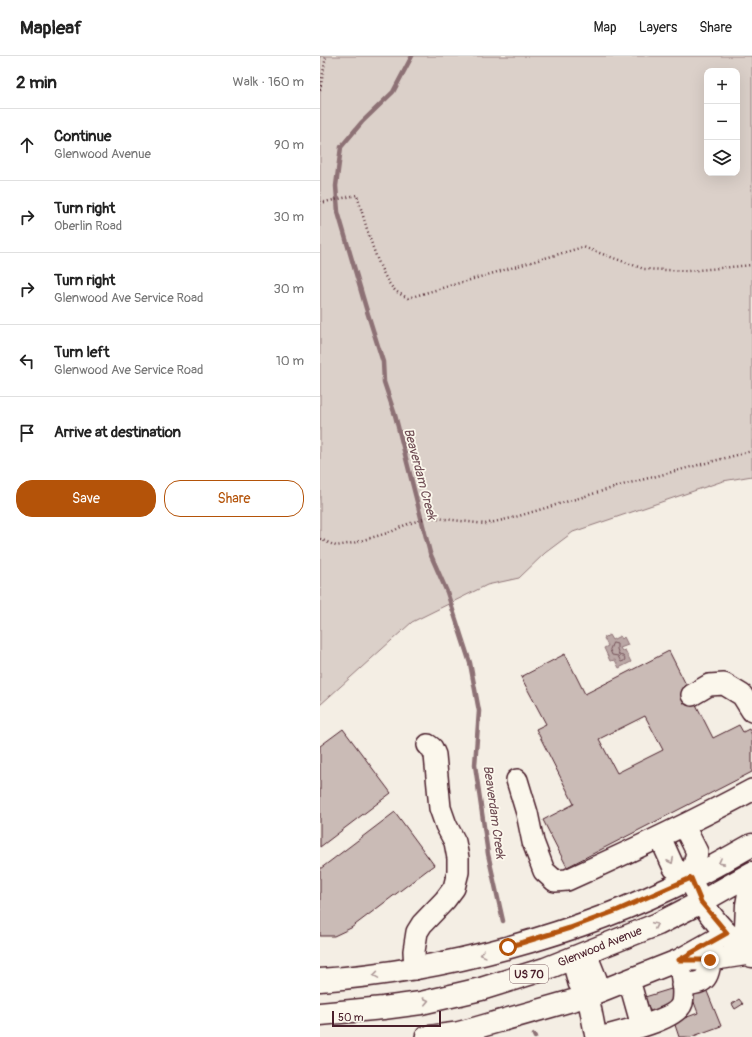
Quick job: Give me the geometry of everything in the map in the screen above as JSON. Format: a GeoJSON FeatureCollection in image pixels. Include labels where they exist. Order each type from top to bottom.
{"type":"FeatureCollection","features":[{"type":"Feature","properties":{"kind":"main road","name":"US 70"},"geometry":{"type":"LineString","coordinates":[[320,980],[359,978],[415,969],[508,947],[570,928],[618,910],[691,878],[752,845]]}},
{"type":"Feature","properties":{"kind":"main road","name":"Glenwood Avenue"},"geometry":{"type":"LineString","coordinates":[[320,1014],[421,1003],[473,990],[545,969],[652,927],[701,902],[752,873]]}},
{"type":"Feature","properties":{"kind":"main road"},"geometry":{"type":"LineString","coordinates":[[749,953],[747,905],[752,876]]}},
{"type":"Feature","properties":{"kind":"main road"},"geometry":{"type":"LineString","coordinates":[[691,878],[701,902],[727,933],[749,953]]}},
{"type":"Feature","properties":{"kind":"main road"},"geometry":{"type":"LineString","coordinates":[[346,1011],[408,989],[412,986],[415,969]]}},
{"type":"Feature","properties":{"kind":"street"},"geometry":{"type":"LineString","coordinates":[[692,695],[709,685],[724,684],[742,695],[752,711]]}},
{"type":"Feature","properties":{"kind":"street"},"geometry":{"type":"LineString","coordinates":[[415,969],[414,951],[417,932],[422,924],[445,900],[454,888],[458,872],[458,858],[455,842],[446,825],[440,808],[435,755],[432,748],[428,745]]}},
{"type":"Feature","properties":{"kind":"street"},"geometry":{"type":"LineString","coordinates":[[517,780],[527,813],[533,842],[544,871],[555,881],[566,880],[684,826],[752,790]]}},
{"type":"Feature","properties":{"kind":"street"},"geometry":{"type":"LineString","coordinates":[[660,837],[674,868],[691,878],[697,852],[684,826]]}},
{"type":"Feature","properties":{"kind":"street"},"geometry":{"type":"LineString","coordinates":[[426,1037],[457,1032],[473,1033],[588,996],[679,960],[727,933]]}},
{"type":"Feature","properties":{"kind":"street"},"geometry":{"type":"LineString","coordinates":[[679,960],[710,960],[749,953]]}},
{"type":"Feature","properties":{"kind":"street"},"geometry":{"type":"LineString","coordinates":[[579,956],[574,965],[579,983],[588,996],[596,1037]]}},
{"type":"Feature","properties":{"kind":"street"},"geometry":{"type":"LineString","coordinates":[[604,1037],[642,1026],[666,1017],[677,1010],[681,1005],[683,993],[679,960]]}},
{"type":"Feature","properties":{"kind":"street"},"geometry":{"type":"LineString","coordinates":[[682,985],[694,984],[706,979],[709,973],[710,960]]}},
{"type":"Feature","properties":{"kind":"street"},"geometry":{"type":"LineString","coordinates":[[629,980],[642,1026]]}},
{"type":"Feature","properties":{"kind":"path"},"geometry":{"type":"LineString","coordinates":[[320,90],[326,56]]}},
{"type":"Feature","properties":{"kind":"path"},"geometry":{"type":"LineString","coordinates":[[320,203],[357,196],[384,276],[396,292],[408,298],[584,247],[644,269],[688,271],[752,265]]}},
{"type":"Feature","properties":{"kind":"path"},"geometry":{"type":"LineString","coordinates":[[320,539],[336,546],[353,544],[391,532],[405,525],[429,517],[485,524],[512,518],[626,484],[752,451]]}},
{"type":"Feature","properties":{"kind":"shaded area"},"geometry":{"type":"Polygon","coordinates":[[[320,56],[752,56],[752,476],[723,481],[573,532],[545,553],[519,578],[487,585],[412,622],[320,705],[320,56]]]}},
{"type":"Feature","properties":{"kind":"water"},"geometry":{"type":"Polygon","coordinates":[[[609,635],[612,640],[620,636],[622,639],[624,637],[628,645],[620,648],[622,651],[625,650],[631,662],[619,668],[615,660],[610,661],[604,648],[608,646],[604,638],[609,635]]]}},
{"type":"Feature","properties":{"kind":"building"},"geometry":{"type":"Polygon","coordinates":[[[669,651],[713,738],[739,725],[743,732],[749,729],[752,735],[752,772],[567,867],[543,820],[574,804],[536,729],[546,724],[521,677],[565,654],[585,694],[669,651]],[[645,716],[599,739],[617,773],[663,750],[645,716]]]}},
{"type":"Feature","properties":{"kind":"building"},"geometry":{"type":"Polygon","coordinates":[[[343,729],[391,793],[320,847],[320,746],[343,729]]]}},
{"type":"Feature","properties":{"kind":"building"},"geometry":{"type":"Polygon","coordinates":[[[395,812],[434,865],[351,928],[334,936],[320,936],[320,869],[395,812]]]}},
{"type":"Feature","properties":{"kind":"building"},"geometry":{"type":"Polygon","coordinates":[[[671,989],[676,1005],[651,1013],[645,997],[671,989]]]}},
{"type":"Feature","properties":{"kind":"building"},"geometry":{"type":"Polygon","coordinates":[[[706,989],[721,1026],[691,1037],[679,1037],[674,1022],[698,1013],[691,994],[706,989]]]}},
{"type":"Feature","properties":{"kind":"building"},"geometry":{"type":"Polygon","coordinates":[[[739,999],[743,1004],[735,1009],[732,1004],[739,999]]]}},
{"type":"Feature","properties":{"kind":"waterway","name":"Beaverdam Creek"},"geometry":{"type":"LineString","coordinates":[[412,56],[393,92],[362,122],[341,147],[336,186],[338,212],[383,362],[384,382],[395,415],[430,553],[447,592],[470,663],[479,711],[475,765],[488,854],[503,921]]}},
{"type":"Feature","properties":{"kind":"route"},"geometry":{"type":"LineString","coordinates":[[508,947],[570,928],[618,910],[691,878],[701,902],[727,933],[679,960],[710,960]]}}]}
